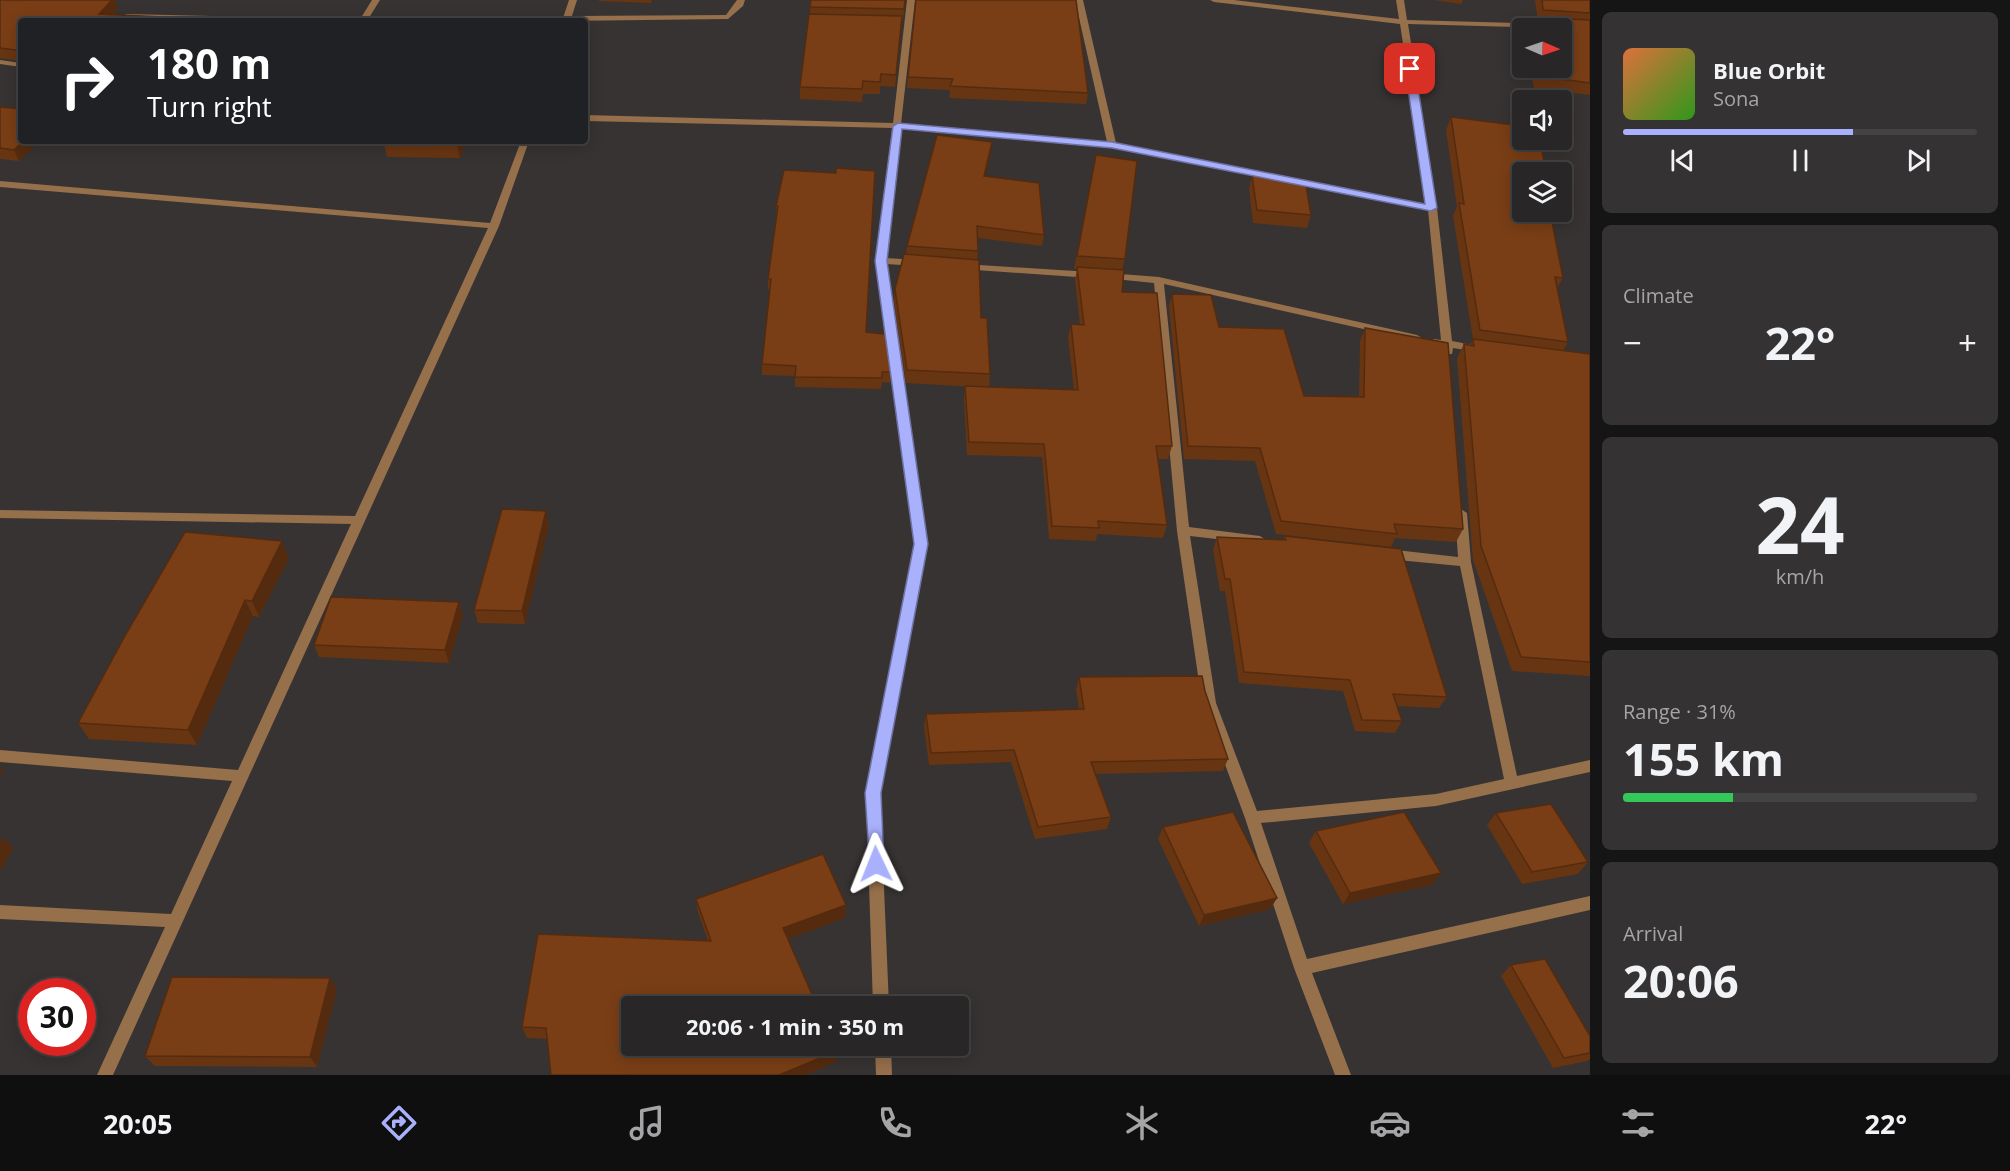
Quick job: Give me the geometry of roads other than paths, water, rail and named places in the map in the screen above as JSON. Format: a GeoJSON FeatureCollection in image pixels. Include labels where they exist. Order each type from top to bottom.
{"type":"FeatureCollection","features":[{"type":"Feature","properties":{"kind":"street"},"geometry":{"type":"LineString","coordinates":[[365,18],[376,0]]}},
{"type":"Feature","properties":{"kind":"street"},"geometry":{"type":"LineString","coordinates":[[568,18],[573,0]]}},
{"type":"Feature","properties":{"kind":"street"},"geometry":{"type":"LineString","coordinates":[[588,19],[728,16],[741,0]]}},
{"type":"Feature","properties":{"kind":"street"},"geometry":{"type":"LineString","coordinates":[[882,996],[873,793],[921,544],[881,261],[911,0]]}},
{"type":"Feature","properties":{"kind":"street"},"geometry":{"type":"LineString","coordinates":[[1078,0],[1112,145]]}},
{"type":"Feature","properties":{"kind":"street"},"geometry":{"type":"LineString","coordinates":[[1214,0],[1403,22],[1590,27]]}},
{"type":"Feature","properties":{"kind":"street"},"geometry":{"type":"LineString","coordinates":[[1400,0],[1431,208],[1449,369]]}},
{"type":"Feature","properties":{"kind":"street"},"geometry":{"type":"LineString","coordinates":[[126,18],[129,15],[238,18]]}},
{"type":"Feature","properties":{"kind":"street"},"geometry":{"type":"LineString","coordinates":[[898,24],[909,24]]}},
{"type":"Feature","properties":{"kind":"street"},"geometry":{"type":"LineString","coordinates":[[0,62],[18,64]]}},
{"type":"Feature","properties":{"kind":"street"},"geometry":{"type":"LineString","coordinates":[[588,118],[898,126],[1112,145],[1431,208]]}},
{"type":"Feature","properties":{"kind":"street"},"geometry":{"type":"LineString","coordinates":[[105,1075],[494,226],[524,144]]}},
{"type":"Feature","properties":{"kind":"street"},"geometry":{"type":"LineString","coordinates":[[0,184],[494,226]]}},
{"type":"Feature","properties":{"kind":"street"},"geometry":{"type":"LineString","coordinates":[[881,261],[927,264]]}},
{"type":"Feature","properties":{"kind":"street"},"geometry":{"type":"LineString","coordinates":[[951,266],[1160,280],[1448,345],[1495,351]]}},
{"type":"Feature","properties":{"kind":"street"},"geometry":{"type":"LineString","coordinates":[[1160,280],[1183,531],[1209,703],[1252,818],[1302,968],[1343,1075]]}},
{"type":"Feature","properties":{"kind":"street"},"geometry":{"type":"LineString","coordinates":[[1460,496],[1465,562],[1512,783]]}},
{"type":"Feature","properties":{"kind":"street"},"geometry":{"type":"LineString","coordinates":[[0,514],[359,520]]}},
{"type":"Feature","properties":{"kind":"street"},"geometry":{"type":"LineString","coordinates":[[1183,531],[1277,542]]}},
{"type":"Feature","properties":{"kind":"street"},"geometry":{"type":"LineString","coordinates":[[1371,552],[1465,562]]}},
{"type":"Feature","properties":{"kind":"street"},"geometry":{"type":"LineString","coordinates":[[0,756],[242,776]]}},
{"type":"Feature","properties":{"kind":"street"},"geometry":{"type":"LineString","coordinates":[[1252,818],[1436,800],[1590,766]]}},
{"type":"Feature","properties":{"kind":"street"},"geometry":{"type":"LineString","coordinates":[[1302,968],[1590,903]]}},
{"type":"Feature","properties":{"kind":"street"},"geometry":{"type":"LineString","coordinates":[[0,912],[176,921]]}},
{"type":"Feature","properties":{"kind":"street"},"geometry":{"type":"LineString","coordinates":[[883,1056],[884,1075]]}}]}
